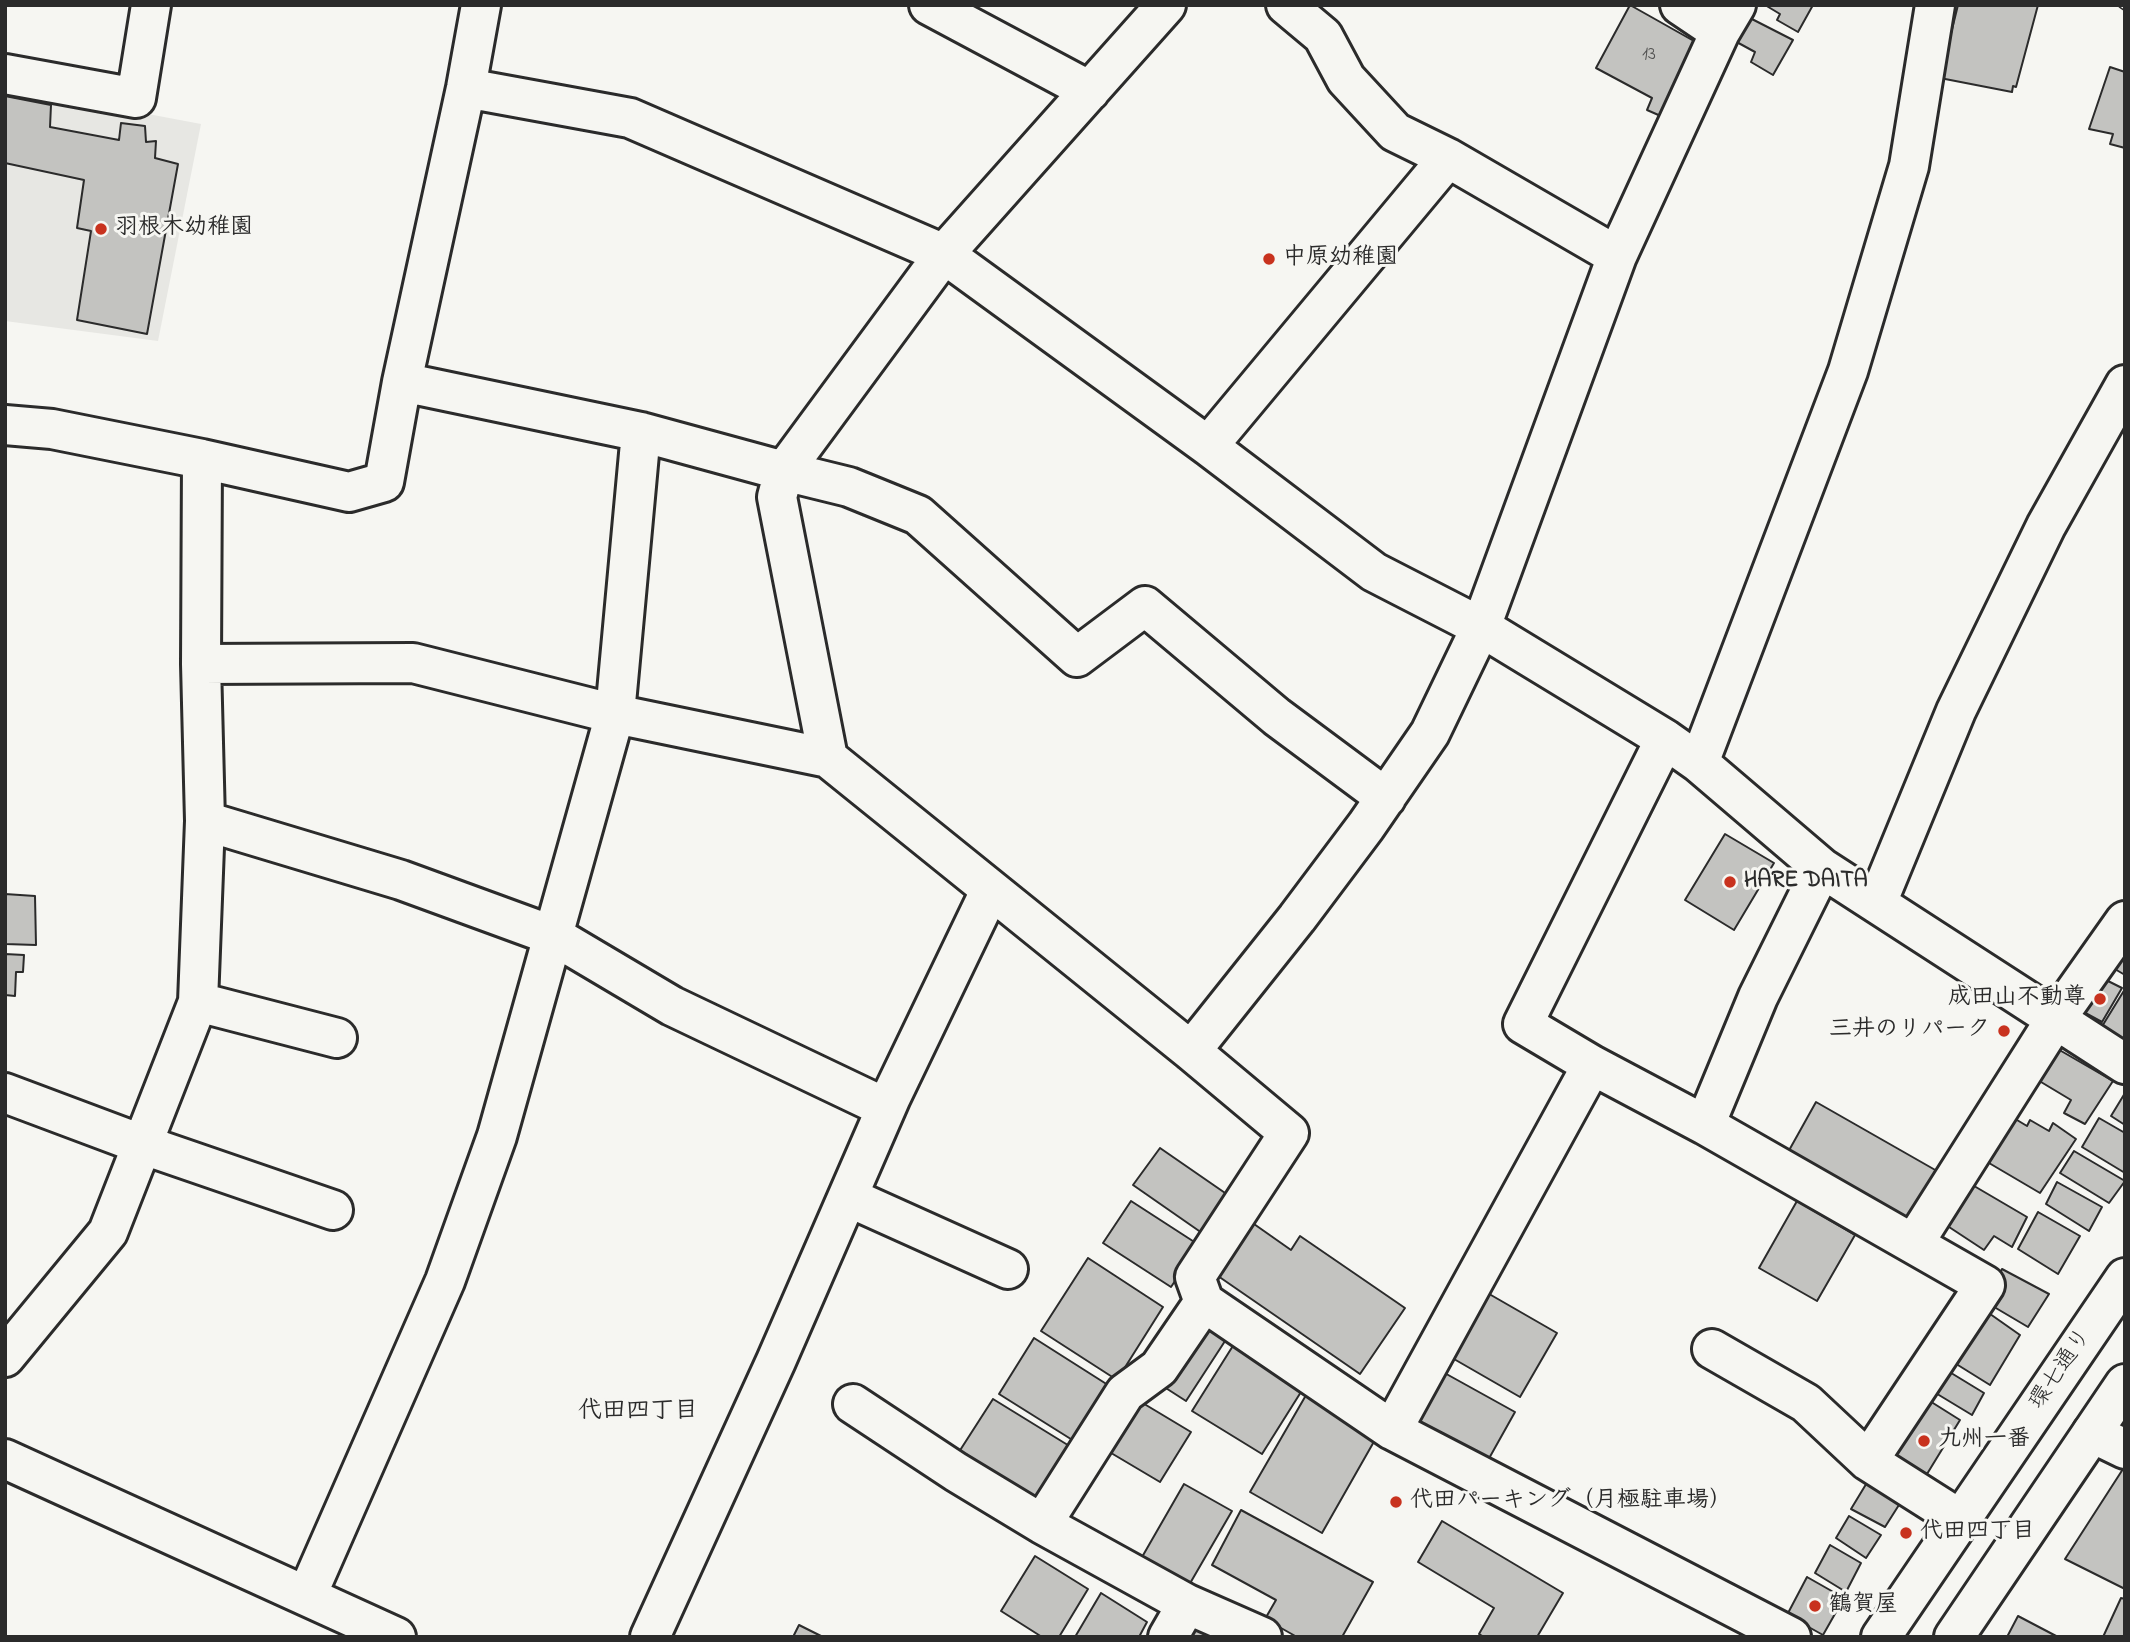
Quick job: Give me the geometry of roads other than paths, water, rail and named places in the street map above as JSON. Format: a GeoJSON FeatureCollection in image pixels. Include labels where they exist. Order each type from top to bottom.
{"type":"FeatureCollection","features":[{"type":"Feature","properties":{"kind":"street"},"geometry":{"type":"LineString","coordinates":[[5,74],[136,98],[151,5]]}},
{"type":"Feature","properties":{"kind":"street"},"geometry":{"type":"LineString","coordinates":[[5,425],[51,429],[202,458],[349,492],[384,482],[402,382],[466,88],[481,5]]}},
{"type":"Feature","properties":{"kind":"street"},"geometry":{"type":"LineString","coordinates":[[929,5],[1090,91]]}},
{"type":"Feature","properties":{"kind":"street"},"geometry":{"type":"LineString","coordinates":[[828,758],[777,498],[784,471],[944,254],[1166,5]]}},
{"type":"Feature","properties":{"kind":"street"},"geometry":{"type":"LineString","coordinates":[[1286,5],[1323,36],[1346,79],[1395,132],[1448,158],[1617,256]]}},
{"type":"Feature","properties":{"kind":"street"},"geometry":{"type":"LineString","coordinates":[[1191,1051],[1297,918],[1430,733],[1481,627],[1617,256],[1728,18],[1681,5]]}},
{"type":"Feature","properties":{"kind":"street"},"geometry":{"type":"LineString","coordinates":[[1699,762],[1848,371],[1909,166],[1935,5]]}},
{"type":"Feature","properties":{"kind":"street"},"geometry":{"type":"LineString","coordinates":[[466,88],[630,118],[944,254],[1208,446],[1374,572],[1481,627],[1665,739],[1699,762],[1822,868],[2125,1064]]}},
{"type":"Feature","properties":{"kind":"street"},"geometry":{"type":"LineString","coordinates":[[1208,446],[1448,158]]}},
{"type":"Feature","properties":{"kind":"street"},"geometry":{"type":"LineString","coordinates":[[402,382],[641,432],[849,488],[918,515],[1077,657],[1145,606],[1277,717],[1385,798]]}},
{"type":"Feature","properties":{"kind":"street"},"geometry":{"type":"LineString","coordinates":[[1877,903],[1956,711],[2046,526],[2125,385]]}},
{"type":"Feature","properties":{"kind":"street"},"geometry":{"type":"LineString","coordinates":[[307,1595],[445,1281],[497,1136],[615,714],[641,432]]}},
{"type":"Feature","properties":{"kind":"street"},"geometry":{"type":"LineString","coordinates":[[5,1357],[108,1232],[198,1002],[205,821],[201,664],[202,458]]}},
{"type":"Feature","properties":{"kind":"street"},"geometry":{"type":"LineString","coordinates":[[201,664],[413,663],[615,714],[828,758],[1289,1133],[1195,1277],[1204,1302],[1392,1430],[1791,1637]]}},
{"type":"Feature","properties":{"kind":"street"},"geometry":{"type":"LineString","coordinates":[[1665,739],[1522,1024],[1985,1285],[1868,1461]]}},
{"type":"Feature","properties":{"kind":"street"},"geometry":{"type":"LineString","coordinates":[[205,821],[389,876],[554,936],[672,1006],[886,1108]]}},
{"type":"Feature","properties":{"kind":"street"},"geometry":{"type":"LineString","coordinates":[[1705,1125],[1758,998],[1822,868]]}},
{"type":"Feature","properties":{"kind":"street"},"geometry":{"type":"LineString","coordinates":[[650,1637],[776,1361],[886,1108],[990,891]]}},
{"type":"Feature","properties":{"kind":"street"},"geometry":{"type":"LineString","coordinates":[[1914,1243],[2055,1020],[2125,921]]}},
{"type":"Feature","properties":{"kind":"street"},"geometry":{"type":"LineString","coordinates":[[198,1002],[337,1038]]}},
{"type":"Feature","properties":{"kind":"street"},"geometry":{"type":"LineString","coordinates":[[1392,1430],[1592,1065]]}},
{"type":"Feature","properties":{"kind":"street"},"geometry":{"type":"LineString","coordinates":[[5,1093],[141,1144],[333,1210]]}},
{"type":"Feature","properties":{"kind":"street"},"geometry":{"type":"LineString","coordinates":[[848,1197],[1008,1269]]}},
{"type":"Feature","properties":{"kind":"street","name":"環七通り"},"geometry":{"type":"LineString","coordinates":[[1881,1637],[2125,1278]]}},
{"type":"Feature","properties":{"kind":"street"},"geometry":{"type":"LineString","coordinates":[[1042,1524],[1125,1393],[1159,1368],[1204,1302]]}},
{"type":"Feature","properties":{"kind":"street"},"geometry":{"type":"LineString","coordinates":[[1712,1349],[1807,1403],[1868,1461],[1961,1520]]}},
{"type":"Feature","properties":{"kind":"street"},"geometry":{"type":"LineString","coordinates":[[1954,1637],[2108,1441],[2125,1384]]}},
{"type":"Feature","properties":{"kind":"street"},"geometry":{"type":"LineString","coordinates":[[853,1404],[956,1472],[1042,1524],[1187,1604],[1262,1637]]}},
{"type":"Feature","properties":{"kind":"street"},"geometry":{"type":"LineString","coordinates":[[5,1459],[396,1637]]}},
{"type":"Feature","properties":{"kind":"street"},"geometry":{"type":"LineString","coordinates":[[1168,1637],[1187,1604]]}},
{"type":"Feature","properties":{"kind":"place","name":"羽根木幼稚園"},"geometry":{"type":"Point","coordinates":[101,229]}},
{"type":"Feature","properties":{"kind":"place","name":"中原幼稚園"},"geometry":{"type":"Point","coordinates":[1269,259]}},
{"type":"Feature","properties":{"kind":"place","name":"HARE DAITA"},"geometry":{"type":"Point","coordinates":[1730,882]}},
{"type":"Feature","properties":{"kind":"place","name":"成田山不動尊"},"geometry":{"type":"Point","coordinates":[2100,999]}},
{"type":"Feature","properties":{"kind":"place","name":"三井のリパーク"},"geometry":{"type":"Point","coordinates":[2004,1031]}},
{"type":"Feature","properties":{"kind":"place","name":"九州一番"},"geometry":{"type":"Point","coordinates":[1924,1441]}},
{"type":"Feature","properties":{"kind":"place","name":"代田パーキング（月極駐車場）"},"geometry":{"type":"Point","coordinates":[1396,1502]}},
{"type":"Feature","properties":{"kind":"place","name":"代田四丁目"},"geometry":{"type":"Point","coordinates":[1906,1533]}},
{"type":"Feature","properties":{"kind":"place","name":"鶴賀屋"},"geometry":{"type":"Point","coordinates":[1815,1606]}},
{"type":"Feature","properties":{"kind":"district","name":"代田四丁目"},"geometry":{"type":"Point","coordinates":[638,1413]}}]}
